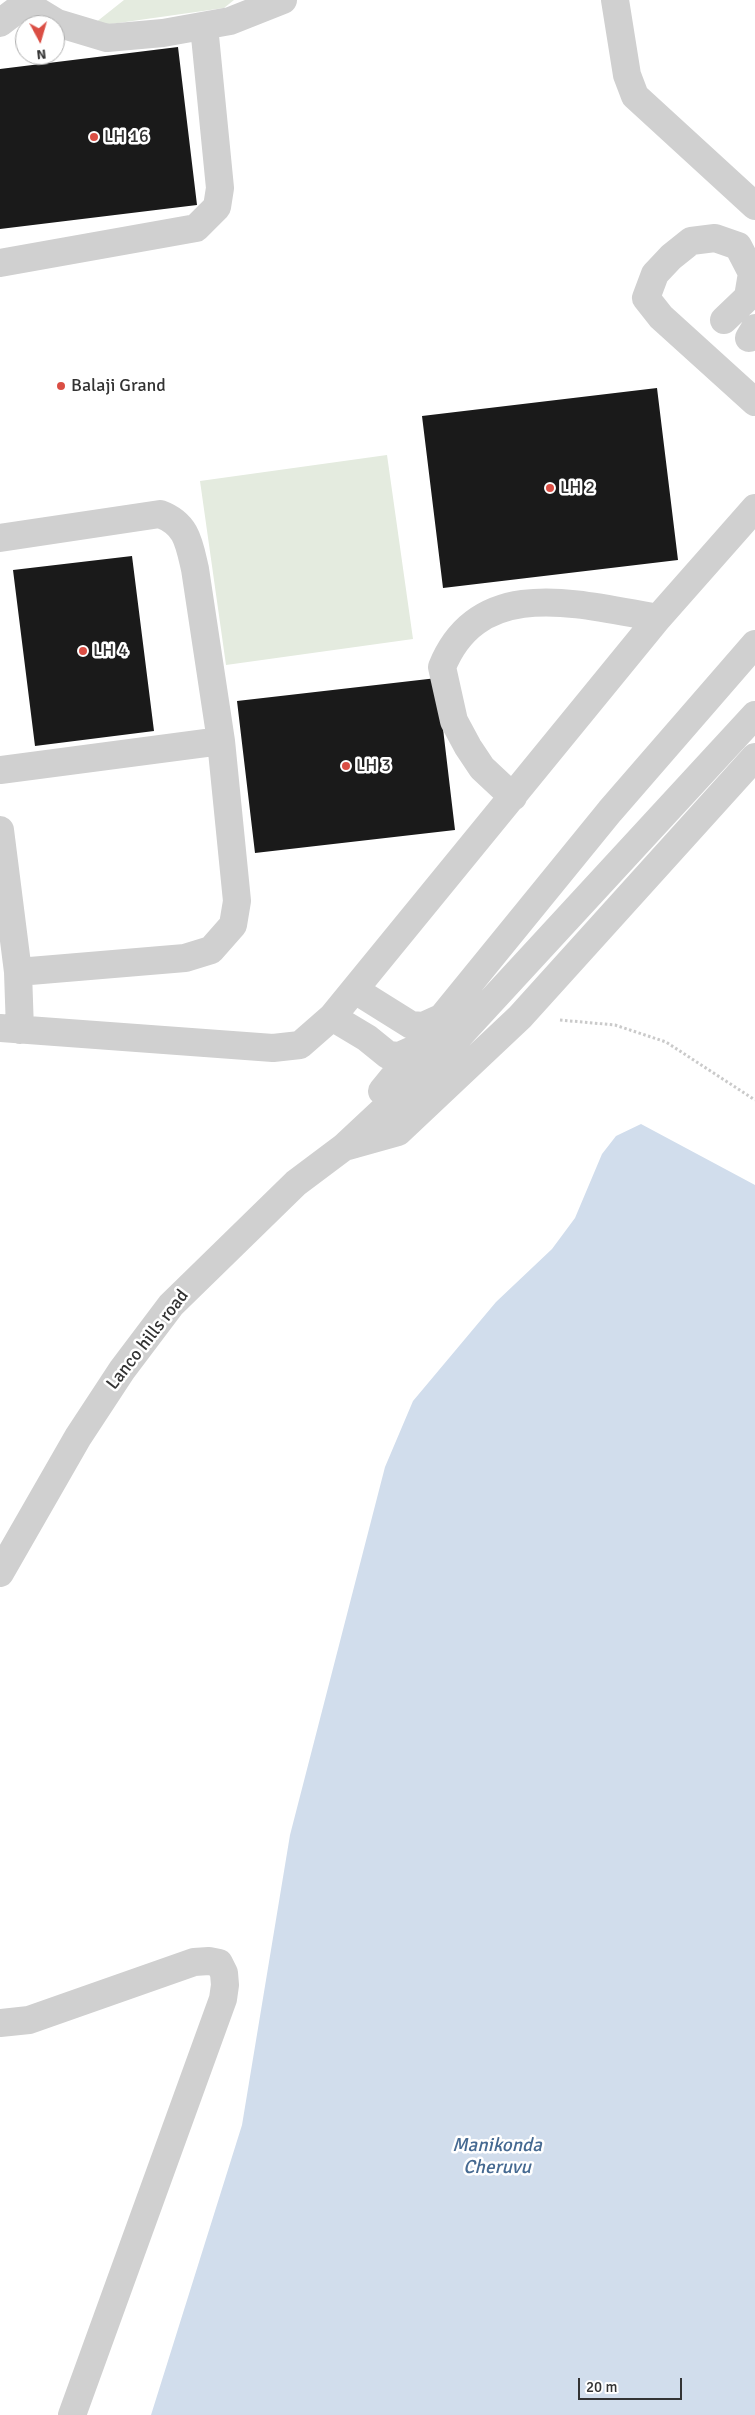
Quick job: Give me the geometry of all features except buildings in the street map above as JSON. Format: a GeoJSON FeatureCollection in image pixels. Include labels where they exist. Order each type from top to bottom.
{"type":"FeatureCollection","features":[{"type":"Feature","properties":{"kind":"street"},"geometry":{"type":"LineString","coordinates":[[0,23],[31,1],[57,23],[108,38],[163,33],[230,21],[283,0]]}},
{"type":"Feature","properties":{"kind":"street"},"geometry":{"type":"LineString","coordinates":[[615,0],[627,75],[635,96],[755,206]]}},
{"type":"Feature","properties":{"kind":"street"},"geometry":{"type":"LineString","coordinates":[[0,263],[196,228],[217,207],[220,188],[204,26]]}},
{"type":"Feature","properties":{"kind":"street"},"geometry":{"type":"LineString","coordinates":[[724,320],[748,297],[752,273],[738,246],[715,238],[691,241],[671,257],[655,274],[646,298],[661,317],[755,402]]}},
{"type":"Feature","properties":{"kind":"street"},"geometry":{"type":"LineString","coordinates":[[0,830],[18,972],[10,1029],[287,1048],[300,1045],[332,1017],[355,990],[658,618],[755,508]]}},
{"type":"Feature","properties":{"kind":"street"},"geometry":{"type":"LineString","coordinates":[[0,538],[160,514],[173,518],[182,529],[188,542],[195,568],[220,741],[237,901],[233,925],[211,950],[185,958],[18,972]]}},
{"type":"Feature","properties":{"kind":"street"},"geometry":{"type":"LineString","coordinates":[[513,797],[482,768],[454,720],[442,667],[456,640],[476,621],[495,609],[517,604],[569,603],[658,618]]}},
{"type":"Feature","properties":{"kind":"street"},"geometry":{"type":"LineString","coordinates":[[382,1091],[610,811],[755,644]]}},
{"type":"Feature","properties":{"kind":"street","name":"Lanco hills road"},"geometry":{"type":"LineString","coordinates":[[0,1573],[89,1420],[122,1370],[171,1305],[296,1183],[344,1147],[435,1062],[755,715]]}},
{"type":"Feature","properties":{"kind":"street"},"geometry":{"type":"LineString","coordinates":[[0,770],[220,741]]}},
{"type":"Feature","properties":{"kind":"street"},"geometry":{"type":"LineString","coordinates":[[344,1147],[398,1132],[520,1016],[755,757]]}},
{"type":"Feature","properties":{"kind":"street"},"geometry":{"type":"LineString","coordinates":[[610,811],[664,856]]}},
{"type":"Feature","properties":{"kind":"street"},"geometry":{"type":"LineString","coordinates":[[355,990],[411,1025],[422,1026],[443,1017]]}},
{"type":"Feature","properties":{"kind":"street"},"geometry":{"type":"LineString","coordinates":[[332,1017],[366,1038],[388,1055],[399,1056],[417,1048]]}},
{"type":"Feature","properties":{"kind":"street"},"geometry":{"type":"LineString","coordinates":[[0,2023],[29,2020],[194,1962],[209,1960],[219,1964],[224,1973],[223,1999],[72,2415]]}},
{"type":"Feature","properties":{"kind":"path"},"geometry":{"type":"LineString","coordinates":[[520,1016],[615,1026],[666,1042],[755,1100]]}},
{"type":"Feature","properties":{"kind":"shaded area"},"geometry":{"type":"Polygon","coordinates":[[[124,0],[234,0],[224,8],[90,27],[124,0]]]}},
{"type":"Feature","properties":{"kind":"shaded area"},"geometry":{"type":"Polygon","coordinates":[[[387,455],[413,639],[226,665],[200,481],[387,455]]]}},
{"type":"Feature","properties":{"kind":"water","name":"Manikonda Cheruvu"},"geometry":{"type":"Polygon","coordinates":[[[641,1124],[755,1185],[755,2415],[151,2415],[242,2125],[290,1835],[385,1467],[413,1401],[496,1302],[552,1249],[575,1218],[602,1154],[616,1136],[641,1124]]]}},
{"type":"Feature","properties":{"kind":"place","name":"LH 16"},"geometry":{"type":"Point","coordinates":[94,137]}},
{"type":"Feature","properties":{"kind":"place","name":"Balaji Grand"},"geometry":{"type":"Point","coordinates":[61,386]}},
{"type":"Feature","properties":{"kind":"place","name":"LH 2"},"geometry":{"type":"Point","coordinates":[550,488]}},
{"type":"Feature","properties":{"kind":"place","name":"LH 4"},"geometry":{"type":"Point","coordinates":[83,651]}},
{"type":"Feature","properties":{"kind":"place","name":"LH 3"},"geometry":{"type":"Point","coordinates":[346,766]}}]}
